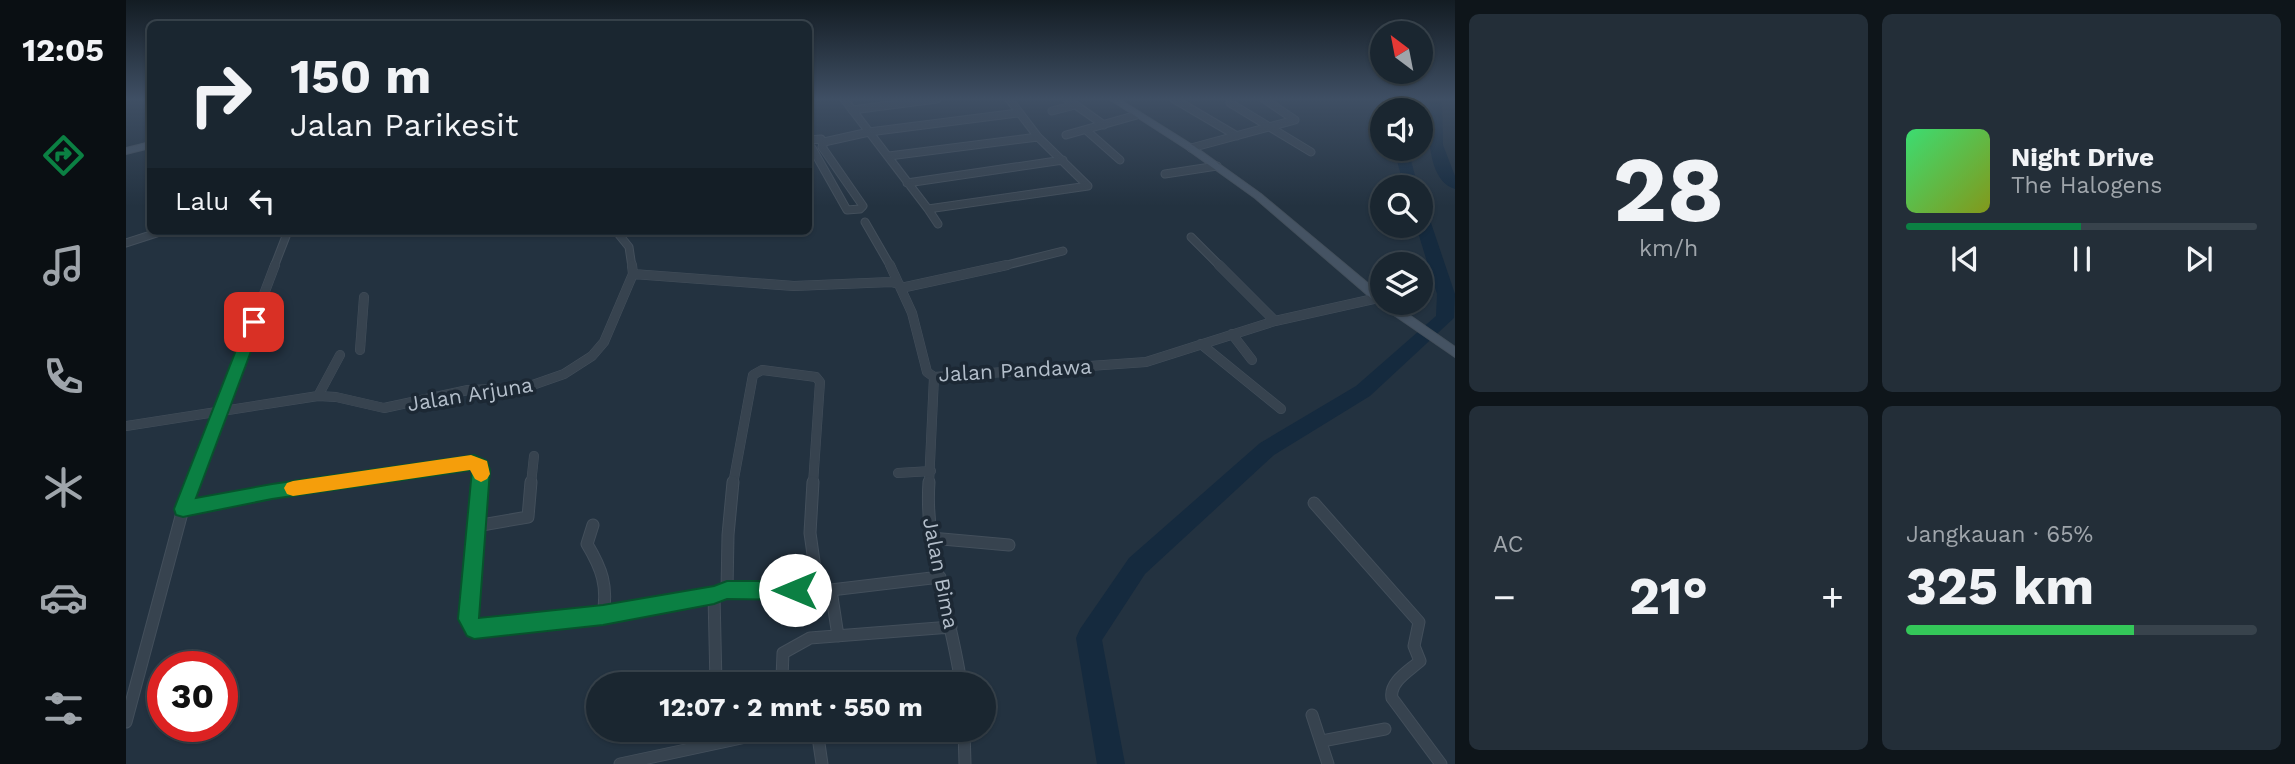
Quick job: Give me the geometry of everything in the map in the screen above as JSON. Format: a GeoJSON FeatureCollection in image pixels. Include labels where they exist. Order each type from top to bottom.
{"type":"FeatureCollection","features":[{"type":"Feature","properties":{"kind":"street"},"geometry":{"type":"LineString","coordinates":[[812,143],[823,144],[859,135]]}},
{"type":"Feature","properties":{"kind":"street"},"geometry":{"type":"LineString","coordinates":[[871,135],[938,224]]}},
{"type":"Feature","properties":{"kind":"street"},"geometry":{"type":"LineString","coordinates":[[928,209],[1087,186],[1036,135]]}},
{"type":"Feature","properties":{"kind":"street"},"geometry":{"type":"LineString","coordinates":[[1091,135],[1120,160]]}},
{"type":"Feature","properties":{"kind":"street"},"geometry":{"type":"LineString","coordinates":[[1170,135],[1217,166],[1291,223],[1370,290]]}},
{"type":"Feature","properties":{"kind":"street"},"geometry":{"type":"LineString","coordinates":[[1191,148],[1242,135]]}},
{"type":"Feature","properties":{"kind":"street"},"geometry":{"type":"LineString","coordinates":[[1282,135],[1311,152]]}},
{"type":"Feature","properties":{"kind":"street"},"geometry":{"type":"LineString","coordinates":[[889,156],[1038,137]]}},
{"type":"Feature","properties":{"kind":"street"},"geometry":{"type":"LineString","coordinates":[[812,145],[847,210],[853,211],[863,206],[823,144]]}},
{"type":"Feature","properties":{"kind":"street"},"geometry":{"type":"LineString","coordinates":[[126,152],[147,146]]}},
{"type":"Feature","properties":{"kind":"street"},"geometry":{"type":"LineString","coordinates":[[907,183],[1063,160]]}},
{"type":"Feature","properties":{"kind":"street"},"geometry":{"type":"LineString","coordinates":[[1165,174],[1217,166]]}},
{"type":"Feature","properties":{"kind":"street"},"geometry":{"type":"LineString","coordinates":[[840,196],[854,194]]}},
{"type":"Feature","properties":{"kind":"street","name":"Jalan Pandawa"},"geometry":{"type":"LineString","coordinates":[[865,222],[900,286],[923,351],[927,372],[934,377],[1129,364],[1167,356],[1275,321],[1370,302]]}},
{"type":"Feature","properties":{"kind":"street"},"geometry":{"type":"LineString","coordinates":[[126,243],[149,235]]}},
{"type":"Feature","properties":{"kind":"street"},"geometry":{"type":"LineString","coordinates":[[126,722],[183,509],[287,235]]}},
{"type":"Feature","properties":{"kind":"street"},"geometry":{"type":"LineString","coordinates":[[619,235],[629,247],[634,274],[779,286],[822,287],[891,282],[900,286],[1020,263],[1063,251]]}},
{"type":"Feature","properties":{"kind":"street"},"geometry":{"type":"LineString","coordinates":[[1191,237],[1275,321]]}},
{"type":"Feature","properties":{"kind":"street","name":"Jalan Arjuna"},"geometry":{"type":"LineString","coordinates":[[126,426],[318,396],[337,397],[384,408],[468,390],[524,388],[553,379],[584,362],[598,350],[634,274]]}},
{"type":"Feature","properties":{"kind":"street"},"geometry":{"type":"LineString","coordinates":[[360,350],[364,297]]}},
{"type":"Feature","properties":{"kind":"street"},"geometry":{"type":"LineString","coordinates":[[1402,315],[1454,352]]}},
{"type":"Feature","properties":{"kind":"street"},"geometry":{"type":"LineString","coordinates":[[1232,334],[1252,360]]}},
{"type":"Feature","properties":{"kind":"street"},"geometry":{"type":"LineString","coordinates":[[1201,344],[1281,408]]}},
{"type":"Feature","properties":{"kind":"street"},"geometry":{"type":"LineString","coordinates":[[318,396],[340,355]]}},
{"type":"Feature","properties":{"kind":"street"},"geometry":{"type":"LineString","coordinates":[[727,590],[725,543],[733,472],[753,375],[762,370],[816,377],[820,382],[810,533],[818,590]]}},
{"type":"Feature","properties":{"kind":"street","name":"Jalan Bima"},"geometry":{"type":"LineString","coordinates":[[934,377],[928,497],[931,538],[959,672]]}},
{"type":"Feature","properties":{"kind":"street"},"geometry":{"type":"LineString","coordinates":[[476,526],[528,517],[534,456]]}},
{"type":"Feature","properties":{"kind":"street"},"geometry":{"type":"LineString","coordinates":[[183,509],[272,492],[474,462],[481,466],[482,470],[468,619],[474,629],[603,615],[714,595],[727,590],[831,590],[940,577]]}},
{"type":"Feature","properties":{"kind":"street"},"geometry":{"type":"LineString","coordinates":[[898,474],[931,471]]}},
{"type":"Feature","properties":{"kind":"street"},"geometry":{"type":"LineString","coordinates":[[1314,503],[1419,622],[1413,646],[1420,661],[1395,683],[1391,692],[1392,698],[1441,764]]}},
{"type":"Feature","properties":{"kind":"street"},"geometry":{"type":"LineString","coordinates":[[593,525],[587,544],[605,573],[607,596],[603,615]]}},
{"type":"Feature","properties":{"kind":"street"},"geometry":{"type":"LineString","coordinates":[[931,538],[1009,545]]}},
{"type":"Feature","properties":{"kind":"street"},"geometry":{"type":"LineString","coordinates":[[831,590],[838,636]]}},
{"type":"Feature","properties":{"kind":"street"},"geometry":{"type":"LineString","coordinates":[[714,595],[716,672]]}},
{"type":"Feature","properties":{"kind":"street"},"geometry":{"type":"LineString","coordinates":[[782,672],[783,653],[810,638],[951,627]]}},
{"type":"Feature","properties":{"kind":"street"},"geometry":{"type":"LineString","coordinates":[[1312,715],[1328,764]]}},
{"type":"Feature","properties":{"kind":"street"},"geometry":{"type":"LineString","coordinates":[[1322,741],[1385,729]]}},
{"type":"Feature","properties":{"kind":"street"},"geometry":{"type":"LineString","coordinates":[[620,764],[723,742]]}},
{"type":"Feature","properties":{"kind":"street"},"geometry":{"type":"LineString","coordinates":[[819,742],[822,764]]}},
{"type":"Feature","properties":{"kind":"street"},"geometry":{"type":"LineString","coordinates":[[964,742],[965,764]]}},
{"type":"Feature","properties":{"kind":"waterway"},"geometry":{"type":"LineString","coordinates":[[1436,135],[1442,166],[1455,185]]}},
{"type":"Feature","properties":{"kind":"waterway"},"geometry":{"type":"LineString","coordinates":[[1404,161],[1408,175]]}},
{"type":"Feature","properties":{"kind":"waterway"},"geometry":{"type":"LineString","coordinates":[[1111,764],[1089,638],[1137,566],[1267,449],[1363,391],[1445,318],[1446,294],[1428,238]]}},
{"type":"Feature","properties":{"kind":"slow traffic"},"geometry":{"type":"LineString","coordinates":[[293,488],[471,462],[481,466],[481,474]]}},
{"type":"Feature","properties":{"kind":"route"},"geometry":{"type":"LineString","coordinates":[[254,322],[183,509],[272,492],[474,462],[481,466],[482,470],[468,619],[474,629],[603,615],[714,595],[727,590],[795,590]]}}]}
